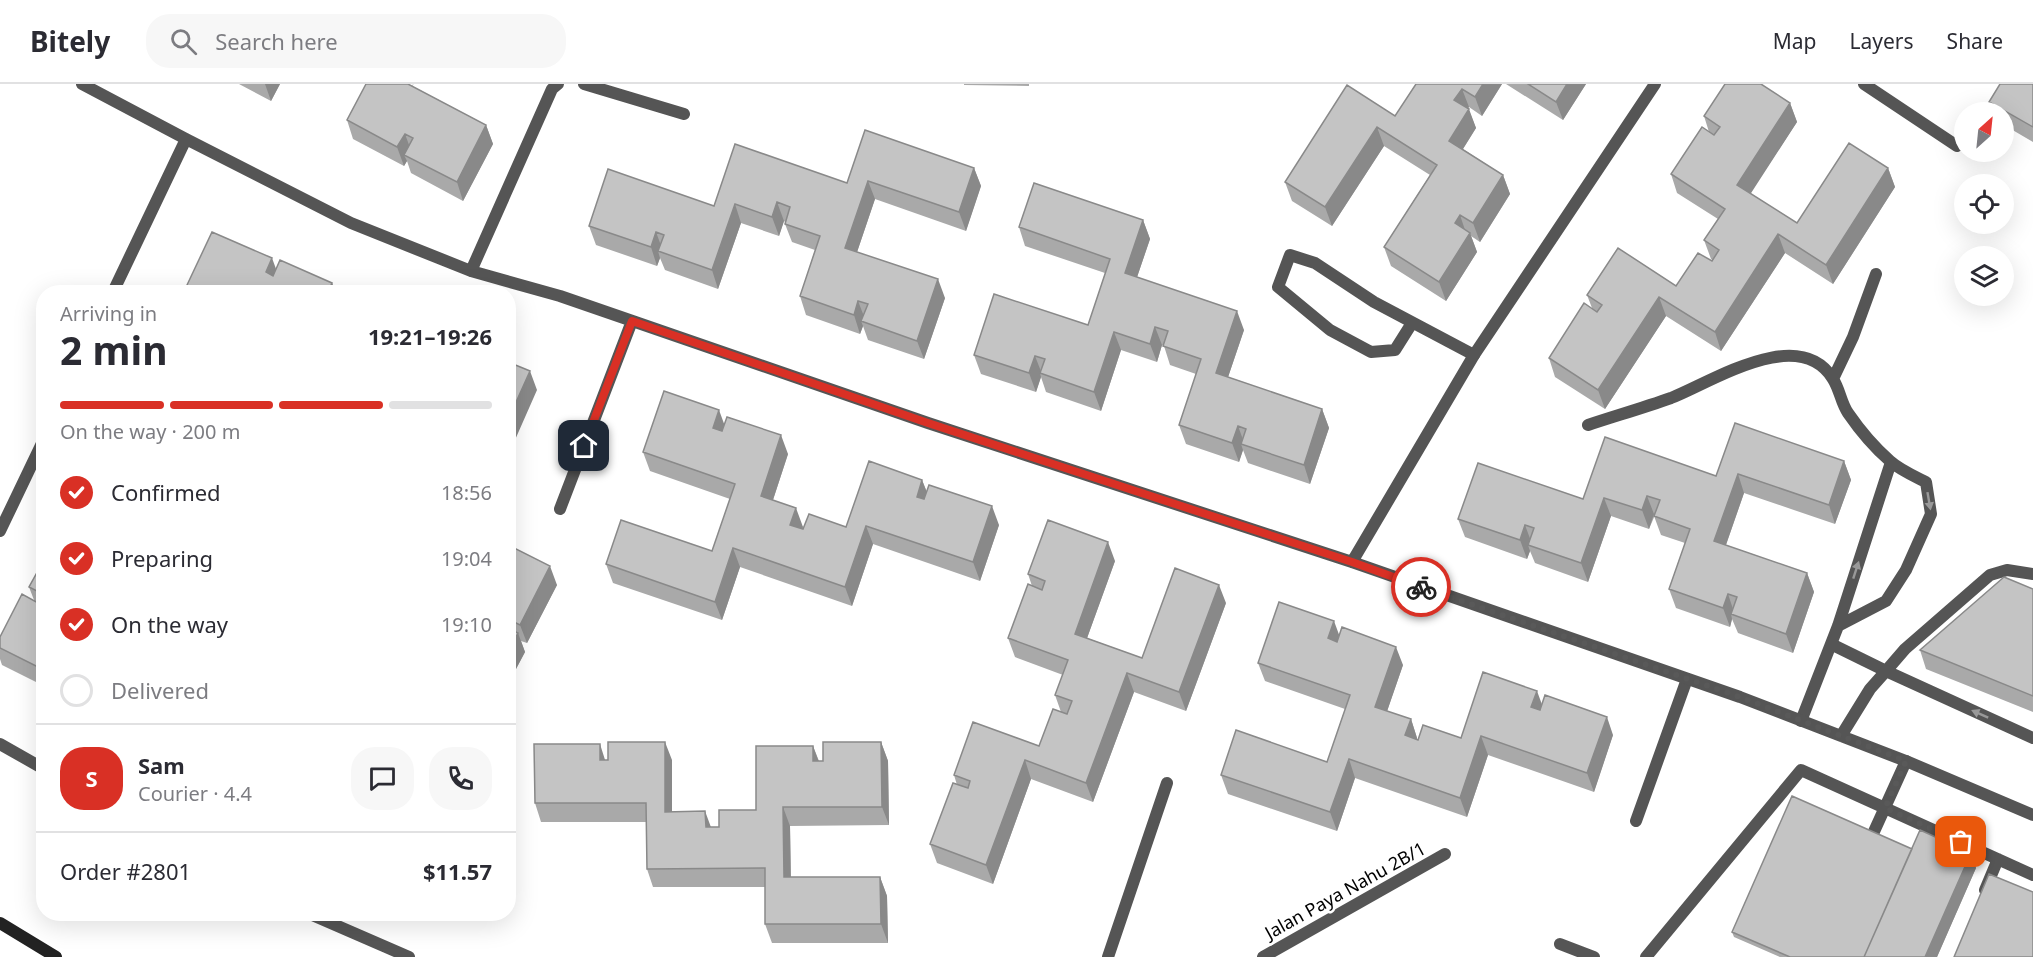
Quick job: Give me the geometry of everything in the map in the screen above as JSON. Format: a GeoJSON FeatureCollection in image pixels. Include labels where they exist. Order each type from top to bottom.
{"type":"FeatureCollection","features":[{"type":"Feature","properties":{"kind":"main road"},"geometry":{"type":"LineString","coordinates":[[0,923],[56,957]]}},
{"type":"Feature","properties":{"kind":"street"},"geometry":{"type":"LineString","coordinates":[[82,84],[186,140],[351,223],[471,272],[560,296],[939,427],[1352,562],[1740,697],[1906,761],[2032,814]]}},
{"type":"Feature","properties":{"kind":"street"},"geometry":{"type":"LineString","coordinates":[[471,272],[552,89],[558,84]]}},
{"type":"Feature","properties":{"kind":"street"},"geometry":{"type":"LineString","coordinates":[[584,84],[684,114]]}},
{"type":"Feature","properties":{"kind":"street"},"geometry":{"type":"LineString","coordinates":[[1352,562],[1474,355],[1655,84]]}},
{"type":"Feature","properties":{"kind":"street"},"geometry":{"type":"LineString","coordinates":[[1864,84],[1954,144]]}},
{"type":"Feature","properties":{"kind":"street"},"geometry":{"type":"LineString","coordinates":[[116,285],[186,140]]}},
{"type":"Feature","properties":{"kind":"street"},"geometry":{"type":"LineString","coordinates":[[1412,323],[1395,350],[1371,352],[1330,330],[1278,287],[1290,255],[1315,263],[1412,323],[1474,355]]}},
{"type":"Feature","properties":{"kind":"street"},"geometry":{"type":"LineString","coordinates":[[1833,380],[1853,337],[1876,274]]}},
{"type":"Feature","properties":{"kind":"street"},"geometry":{"type":"LineString","coordinates":[[560,509],[632,321]]}},
{"type":"Feature","properties":{"kind":"street"},"geometry":{"type":"LineString","coordinates":[[1588,425],[1674,397],[1726,371],[1774,357],[1804,358],[1821,364],[1833,380],[1847,412],[1891,462],[1926,482],[1931,514],[1906,570],[1886,601],[1838,626]]}},
{"type":"Feature","properties":{"kind":"street"},"geometry":{"type":"LineString","coordinates":[[0,531],[36,457]]}},
{"type":"Feature","properties":{"kind":"street"},"geometry":{"type":"LineString","coordinates":[[1801,721],[1838,626],[1891,462]]}},
{"type":"Feature","properties":{"kind":"street"},"geometry":{"type":"LineString","coordinates":[[1841,736],[1870,689],[1905,649],[1990,575],[2007,570],[2033,574]]}},
{"type":"Feature","properties":{"kind":"street"},"geometry":{"type":"LineString","coordinates":[[1831,644],[2033,738]]}},
{"type":"Feature","properties":{"kind":"street"},"geometry":{"type":"LineString","coordinates":[[1636,821],[1687,679]]}},
{"type":"Feature","properties":{"kind":"street"},"geometry":{"type":"LineString","coordinates":[[0,744],[36,764]]}},
{"type":"Feature","properties":{"kind":"street"},"geometry":{"type":"LineString","coordinates":[[1872,836],[1906,761]]}},
{"type":"Feature","properties":{"kind":"street"},"geometry":{"type":"LineString","coordinates":[[1646,957],[1801,770],[2033,875]]}},
{"type":"Feature","properties":{"kind":"street"},"geometry":{"type":"LineString","coordinates":[[1108,957],[1167,783]]}},
{"type":"Feature","properties":{"kind":"street","name":"Jalan Paya Nahu 2B/1"},"geometry":{"type":"LineString","coordinates":[[1263,957],[1445,854]]}},
{"type":"Feature","properties":{"kind":"street"},"geometry":{"type":"LineString","coordinates":[[1979,903],[1998,859]]}},
{"type":"Feature","properties":{"kind":"street"},"geometry":{"type":"LineString","coordinates":[[326,921],[410,957]]}},
{"type":"Feature","properties":{"kind":"street"},"geometry":{"type":"LineString","coordinates":[[1560,944],[1594,957]]}},
{"type":"Feature","properties":{"kind":"building"},"geometry":{"type":"Polygon","coordinates":[[[366,84],[408,84],[486,125],[457,182],[404,155],[413,138],[405,134],[397,147],[347,120],[366,84]]]}},
{"type":"Feature","properties":{"kind":"building"},"geometry":{"type":"Polygon","coordinates":[[[1416,84],[1483,84],[1475,97],[1462,89],[1454,100],[1469,109],[1449,141],[1503,175],[1473,223],[1460,215],[1455,223],[1470,233],[1439,282],[1384,247],[1437,165],[1377,127],[1325,207],[1285,182],[1347,85],[1395,116],[1416,84]]]}},
{"type":"Feature","properties":{"kind":"building"},"geometry":{"type":"Polygon","coordinates":[[[1528,84],[1567,84],[1556,102],[1528,84]]]}},
{"type":"Feature","properties":{"kind":"building"},"geometry":{"type":"Polygon","coordinates":[[[1725,84],[1761,84],[1790,103],[1737,185],[1797,223],[1849,143],[1888,168],[1826,265],[1778,234],[1715,332],[1659,297],[1598,390],[1549,358],[1584,303],[1597,312],[1602,305],[1587,295],[1618,248],[1676,286],[1698,253],[1712,261],[1719,250],[1704,240],[1725,209],[1671,174],[1702,127],[1714,135],[1720,127],[1704,116],[1725,84]]]}},
{"type":"Feature","properties":{"kind":"building"},"geometry":{"type":"Polygon","coordinates":[[[2000,84],[2033,84],[2033,127],[2014,116],[2014,102],[1989,102],[2000,84]]]}},
{"type":"Feature","properties":{"kind":"building"},"geometry":{"type":"Polygon","coordinates":[[[865,130],[974,168],[959,212],[868,181],[845,248],[938,279],[917,341],[861,321],[868,304],[858,301],[854,315],[800,296],[820,236],[785,224],[790,207],[777,202],[772,217],[735,204],[712,270],[658,251],[664,235],[656,232],[651,247],[589,226],[608,169],[714,206],[735,144],[847,183],[865,130]]]}},
{"type":"Feature","properties":{"kind":"building"},"geometry":{"type":"Polygon","coordinates":[[[1034,183],[1143,220],[1125,273],[1237,311],[1216,373],[1322,409],[1304,465],[1241,444],[1246,429],[1238,426],[1232,443],[1179,425],[1201,359],[1163,346],[1168,331],[1155,327],[1150,344],[1114,332],[1094,392],[1040,373],[1045,359],[1035,356],[1029,373],[974,355],[994,294],[1088,325],[1110,259],[1019,227],[1034,183]]]}},
{"type":"Feature","properties":{"kind":"building"},"geometry":{"type":"Polygon","coordinates":[[[212,232],[272,258],[266,272],[273,276],[280,260],[332,283],[331,285],[187,285],[212,232]]]}},
{"type":"Feature","properties":{"kind":"building"},"geometry":{"type":"Polygon","coordinates":[[[516,365],[530,371],[516,402],[516,365]]]}},
{"type":"Feature","properties":{"kind":"building"},"geometry":{"type":"Polygon","coordinates":[[[664,391],[719,410],[713,428],[722,431],[727,417],[781,435],[761,496],[796,508],[790,525],[803,529],[809,514],[846,527],[869,461],[922,480],[917,497],[924,499],[929,485],[992,506],[973,562],[866,526],[845,587],[733,548],[715,602],[606,564],[621,520],[712,551],[735,484],[643,452],[664,391]]]}},
{"type":"Feature","properties":{"kind":"building"},"geometry":{"type":"Polygon","coordinates":[[[1735,423],[1844,461],[1829,505],[1738,474],[1714,541],[1807,573],[1786,634],[1731,614],[1737,597],[1728,594],[1723,608],[1669,589],[1690,529],[1654,516],[1660,500],[1647,496],[1642,510],[1604,498],[1581,563],[1528,545],[1534,528],[1525,525],[1520,540],[1458,519],[1478,463],[1583,499],[1605,437],[1716,476],[1735,423]]]}},
{"type":"Feature","properties":{"kind":"building"},"geometry":{"type":"Polygon","coordinates":[[[1048,520],[1108,542],[1075,634],[1142,658],[1175,568],[1219,585],[1179,692],[1127,673],[1086,783],[1025,760],[986,865],[930,844],[953,783],[968,788],[970,781],[954,775],[973,722],[1039,746],[1053,709],[1067,714],[1072,701],[1055,695],[1068,660],[1008,638],[1028,584],[1042,590],[1045,581],[1028,574],[1048,520]]]}},
{"type":"Feature","properties":{"kind":"building"},"geometry":{"type":"Polygon","coordinates":[[[516,549],[550,566],[520,625],[516,623],[516,549]]]}},
{"type":"Feature","properties":{"kind":"building"},"geometry":{"type":"Polygon","coordinates":[[[36,574],[36,590],[29,587],[36,574]]]}},
{"type":"Feature","properties":{"kind":"building"},"geometry":{"type":"Polygon","coordinates":[[[2004,577],[2033,589],[2033,696],[1920,650],[2004,577]]]}},
{"type":"Feature","properties":{"kind":"building"},"geometry":{"type":"Polygon","coordinates":[[[22,594],[36,602],[36,666],[0,648],[0,637],[22,594]]]}},
{"type":"Feature","properties":{"kind":"building"},"geometry":{"type":"Polygon","coordinates":[[[1279,602],[1334,621],[1328,638],[1337,642],[1342,627],[1396,647],[1375,707],[1411,719],[1405,735],[1418,740],[1423,725],[1461,738],[1483,672],[1537,691],[1531,707],[1540,710],[1545,695],[1607,717],[1587,773],[1481,736],[1460,798],[1349,759],[1330,812],[1221,775],[1236,730],[1327,762],[1350,695],[1258,663],[1279,602]]]}},
{"type":"Feature","properties":{"kind":"building"},"geometry":{"type":"Polygon","coordinates":[[[608,742],[665,742],[665,812],[705,811],[706,827],[719,827],[719,810],[756,810],[756,746],[813,746],[813,761],[823,761],[823,742],[881,742],[882,807],[783,807],[784,877],[880,877],[881,924],[765,924],[765,868],[647,869],[646,803],[535,803],[534,744],[600,744],[600,760],[608,760],[608,742]]]}},
{"type":"Feature","properties":{"kind":"building"},"geometry":{"type":"Polygon","coordinates":[[[1792,796],[1912,849],[1864,957],[1790,957],[1732,932],[1792,796]]]}},
{"type":"Feature","properties":{"kind":"building"},"geometry":{"type":"Polygon","coordinates":[[[1920,830],[1971,853],[1925,957],[1864,957],[1920,830]]]}},
{"type":"Feature","properties":{"kind":"building"},"geometry":{"type":"Polygon","coordinates":[[[1989,874],[2033,892],[2033,957],[1954,957],[1989,874]]]}},
{"type":"Feature","properties":{"kind":"way so far"},"geometry":{"type":"LineString","coordinates":[[1421,587],[1740,697],[1906,761],[1885,808],[1961,842]]}},
{"type":"Feature","properties":{"kind":"route"},"geometry":{"type":"LineString","coordinates":[[584,446],[632,321],[928,423],[1352,562],[1421,587]]}}]}
